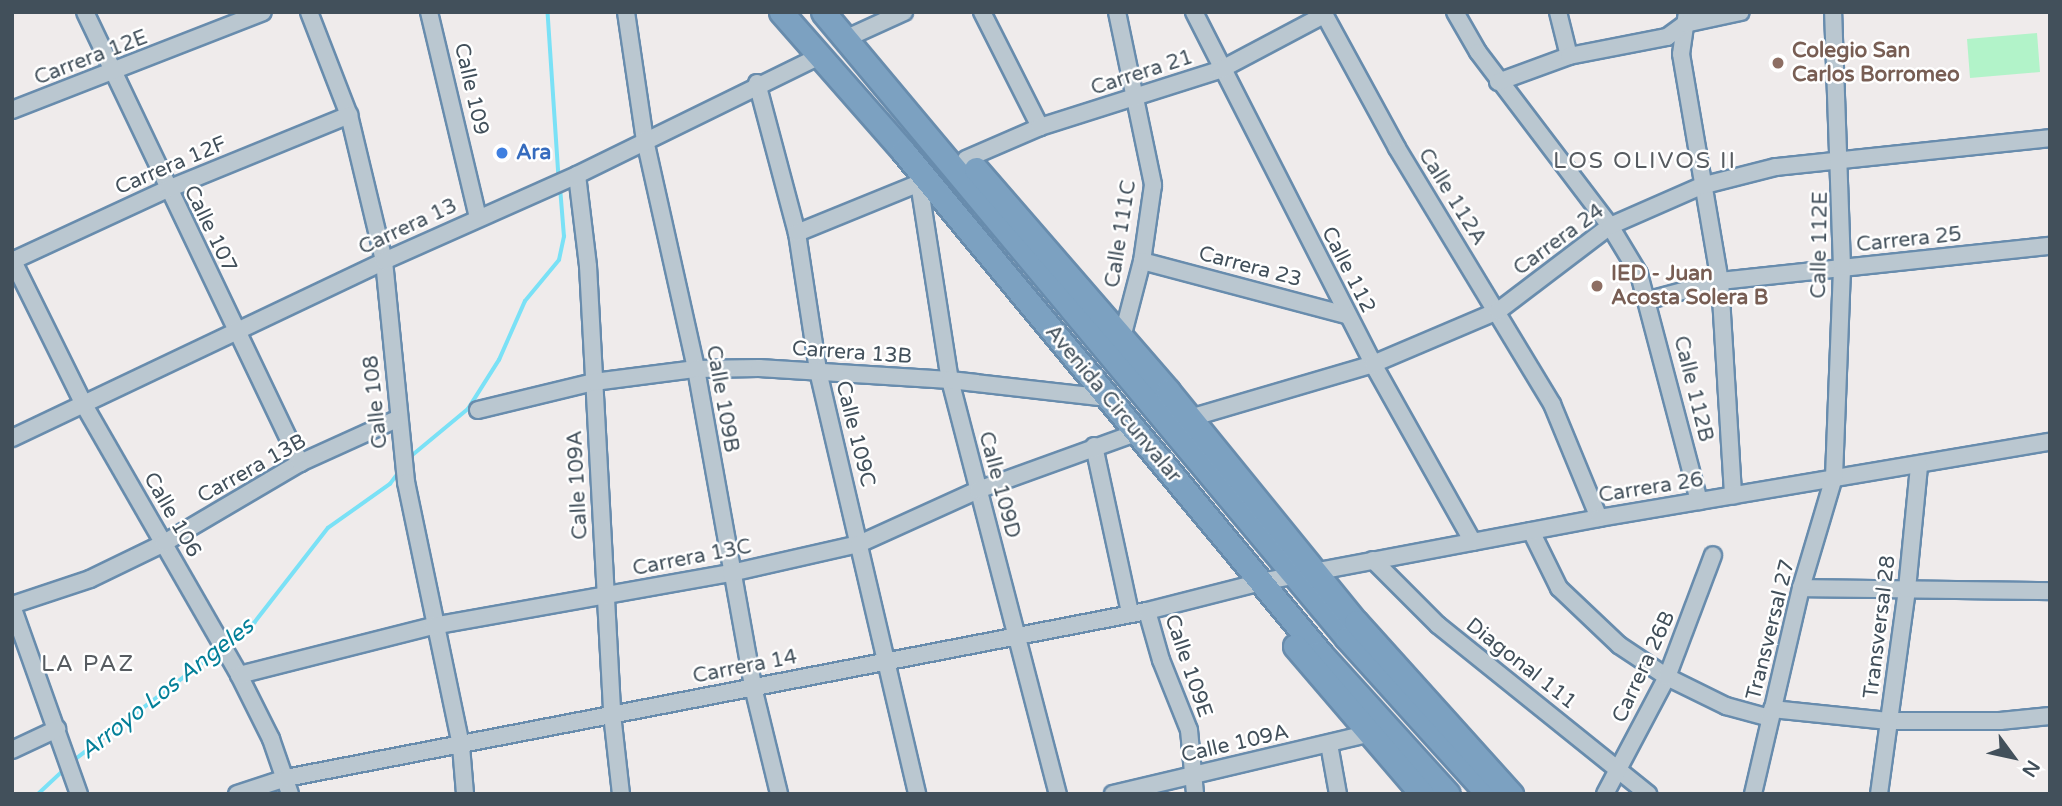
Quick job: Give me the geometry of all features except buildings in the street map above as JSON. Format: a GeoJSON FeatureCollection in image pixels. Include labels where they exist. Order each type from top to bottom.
{"type":"FeatureCollection","features":[{"type":"Feature","properties":{"kind":"highway","name":"Avenida Circunvalar"},"geometry":{"type":"LineString","coordinates":[[781,12],[822,55],[923,181],[1138,432],[1376,718],[1448,794]]}},
{"type":"Feature","properties":{"kind":"highway","name":"Avenida Circunvalar"},"geometry":{"type":"LineString","coordinates":[[823,12],[1307,575],[1347,638],[1488,794]]}},
{"type":"Feature","properties":{"kind":"highway"},"geometry":{"type":"LineString","coordinates":[[919,122],[930,127],[966,159],[1190,418],[1307,575],[1511,794]]}},
{"type":"Feature","properties":{"kind":"highway"},"geometry":{"type":"LineString","coordinates":[[1261,582],[1294,645],[1367,734],[1422,794]]}},
{"type":"Feature","properties":{"kind":"street","name":"Calle 107"},"geometry":{"type":"LineString","coordinates":[[85,12],[300,463]]}},
{"type":"Feature","properties":{"kind":"street","name":"Carrera 12E"},"geometry":{"type":"LineString","coordinates":[[12,110],[263,12]]}},
{"type":"Feature","properties":{"kind":"street","name":"Calle 108"},"geometry":{"type":"LineString","coordinates":[[309,12],[349,115],[384,261],[397,419],[406,482],[433,626],[461,746],[465,794]]}},
{"type":"Feature","properties":{"kind":"street","name":"Calle 109"},"geometry":{"type":"LineString","coordinates":[[429,12],[478,217]]}},
{"type":"Feature","properties":{"kind":"street","name":"Calle 109B"},"geometry":{"type":"LineString","coordinates":[[626,12],[645,141],[696,369],[753,687],[779,794]]}},
{"type":"Feature","properties":{"kind":"street"},"geometry":{"type":"LineString","coordinates":[[845,39],[904,12]]}},
{"type":"Feature","properties":{"kind":"street"},"geometry":{"type":"LineString","coordinates":[[982,12],[1040,127]]}},
{"type":"Feature","properties":{"kind":"street","name":"Calle 111C"},"geometry":{"type":"LineString","coordinates":[[1117,12],[1153,185],[1142,261],[1122,338]]}},
{"type":"Feature","properties":{"kind":"street","name":"Calle 112"},"geometry":{"type":"LineString","coordinates":[[1194,12],[1220,70],[1373,365],[1473,542]]}},
{"type":"Feature","properties":{"kind":"street","name":"Calle 112B"},"geometry":{"type":"LineString","coordinates":[[1455,12],[1499,82],[1610,226],[1648,300],[1699,501]]}},
{"type":"Feature","properties":{"kind":"street"},"geometry":{"type":"LineString","coordinates":[[1558,12],[1569,56]]}},
{"type":"Feature","properties":{"kind":"street"},"geometry":{"type":"LineString","coordinates":[[1499,82],[1569,56],[1667,37],[1686,18],[1741,12]]}},
{"type":"Feature","properties":{"kind":"street","name":"Calle 112E"},"geometry":{"type":"LineString","coordinates":[[1833,12],[1842,161],[1842,267],[1834,477]]}},
{"type":"Feature","properties":{"kind":"street","name":"Carrera 21"},"geometry":{"type":"LineString","coordinates":[[966,159],[1040,127],[1220,70],[1324,14]]}},
{"type":"Feature","properties":{"kind":"street","name":"Calle 112A"},"geometry":{"type":"LineString","coordinates":[[1324,14],[1397,148],[1552,404],[1599,518]]}},
{"type":"Feature","properties":{"kind":"street"},"geometry":{"type":"LineString","coordinates":[[1686,18],[1681,54],[1701,186],[1720,281],[1733,496]]}},
{"type":"Feature","properties":{"kind":"street","name":"Carrera 13"},"geometry":{"type":"LineString","coordinates":[[12,438],[478,217],[574,176],[757,83],[822,55]]}},
{"type":"Feature","properties":{"kind":"street","name":"Calle 109C"},"geometry":{"type":"LineString","coordinates":[[757,83],[797,233],[818,371],[917,794]]}},
{"type":"Feature","properties":{"kind":"street","name":"Carrera 12F"},"geometry":{"type":"LineString","coordinates":[[13,260],[168,189],[349,115]]}},
{"type":"Feature","properties":{"kind":"street","name":"Carrera 24"},"geometry":{"type":"LineString","coordinates":[[1190,418],[1373,365],[1498,311],[1610,226],[1701,186],[1776,167],[2050,138]]}},
{"type":"Feature","properties":{"kind":"street","name":"Calle 109A"},"geometry":{"type":"LineString","coordinates":[[574,176],[588,265],[612,713],[621,794]]}},
{"type":"Feature","properties":{"kind":"street"},"geometry":{"type":"LineString","coordinates":[[797,233],[923,181]]}},
{"type":"Feature","properties":{"kind":"street","name":"Calle 109D"},"geometry":{"type":"LineString","coordinates":[[923,181],[950,380],[1059,794]]}},
{"type":"Feature","properties":{"kind":"street","name":"Carrera 25"},"geometry":{"type":"LineString","coordinates":[[1648,300],[1720,281],[2050,246]]}},
{"type":"Feature","properties":{"kind":"street","name":"Calle 106"},"geometry":{"type":"LineString","coordinates":[[13,260],[84,405],[239,675],[288,786]]}},
{"type":"Feature","properties":{"kind":"street","name":"Carrera 23"},"geometry":{"type":"LineString","coordinates":[[1142,261],[1347,315]]}},
{"type":"Feature","properties":{"kind":"street","name":"Carrera 13B"},"geometry":{"type":"LineString","coordinates":[[478,410],[594,382],[696,369],[818,371],[950,380],[1108,398]]}},
{"type":"Feature","properties":{"kind":"street","name":"Carrera 13B"},"geometry":{"type":"LineString","coordinates":[[12,606],[90,579],[164,543],[300,463],[397,419]]}},
{"type":"Feature","properties":{"kind":"street","name":"Carrera 13C"},"geometry":{"type":"LineString","coordinates":[[239,675],[433,626],[731,573],[859,544],[978,490],[1138,432]]}},
{"type":"Feature","properties":{"kind":"street","name":"Carrera 26"},"geometry":{"type":"LineString","coordinates":[[1261,582],[1599,518],[2050,442]]}},
{"type":"Feature","properties":{"kind":"street","name":"Calle 109E"},"geometry":{"type":"LineString","coordinates":[[1094,446],[1130,612]]}},
{"type":"Feature","properties":{"kind":"street","name":"Transversal 28"},"geometry":{"type":"LineString","coordinates":[[1879,794],[1907,589],[1919,466]]}},
{"type":"Feature","properties":{"kind":"street","name":"Transversal 27"},"geometry":{"type":"LineString","coordinates":[[1753,794],[1801,588],[1834,477]]}},
{"type":"Feature","properties":{"kind":"street"},"geometry":{"type":"LineString","coordinates":[[1531,531],[1568,598],[1619,645],[1667,677],[1726,706],[1771,713],[1888,721],[2000,721],[2050,716]]}},
{"type":"Feature","properties":{"kind":"street","name":"Carrera 26B"},"geometry":{"type":"LineString","coordinates":[[1605,794],[1667,677],[1713,555]]}},
{"type":"Feature","properties":{"kind":"street","name":"Diagonal 111"},"geometry":{"type":"LineString","coordinates":[[1373,561],[1419,608],[1556,717],[1616,772],[1648,794]]}},
{"type":"Feature","properties":{"kind":"street","name":"Carrera 14"},"geometry":{"type":"LineString","coordinates":[[237,794],[288,786],[612,713],[1019,636],[1130,612],[1147,611],[1261,582]]}},
{"type":"Feature","properties":{"kind":"street"},"geometry":{"type":"LineString","coordinates":[[1801,588],[2050,591]]}},
{"type":"Feature","properties":{"kind":"street"},"geometry":{"type":"LineString","coordinates":[[12,606],[79,794]]}},
{"type":"Feature","properties":{"kind":"street","name":"Calle 109E"},"geometry":{"type":"LineString","coordinates":[[1147,611],[1161,660],[1189,730],[1195,794]]}},
{"type":"Feature","properties":{"kind":"street"},"geometry":{"type":"LineString","coordinates":[[12,750],[57,729]]}},
{"type":"Feature","properties":{"kind":"street","name":"Calle 109A"},"geometry":{"type":"LineString","coordinates":[[1112,794],[1367,734]]}},
{"type":"Feature","properties":{"kind":"street"},"geometry":{"type":"LineString","coordinates":[[1329,744],[1338,794]]}},
{"type":"Feature","properties":{"kind":"green space"},"geometry":{"type":"Polygon","coordinates":[[[2037,33],[2040,72],[1970,78],[1967,39],[2037,33]]]}},
{"type":"Feature","properties":{"kind":"waterway","name":"Arroyo Los Angeles"},"geometry":{"type":"LineString","coordinates":[[548,12],[559,176]]}},
{"type":"Feature","properties":{"kind":"waterway","name":"Arroyo Los Angeles"},"geometry":{"type":"LineString","coordinates":[[410,457],[468,409],[499,360],[525,301],[559,260],[564,237],[560,187]]}},
{"type":"Feature","properties":{"kind":"waterway","name":"Arroyo Los Angeles"},"geometry":{"type":"LineString","coordinates":[[226,645],[254,623],[328,528],[390,484],[399,472]]}},
{"type":"Feature","properties":{"kind":"waterway","name":"Arroyo Los Angeles"},"geometry":{"type":"LineString","coordinates":[[73,761],[220,650]]}},
{"type":"Feature","properties":{"kind":"waterway","name":"Arroyo Los Angeles"},"geometry":{"type":"LineString","coordinates":[[38,794],[65,769]]}},
{"type":"Feature","properties":{"kind":"place","name":"Colegio San Carlos Borromeo"},"geometry":{"type":"Point","coordinates":[1778,63]}},
{"type":"Feature","properties":{"kind":"place","name":"Ara"},"geometry":{"type":"Point","coordinates":[502,153]}},
{"type":"Feature","properties":{"kind":"place","name":"IED - Juan Acosta Solera B"},"geometry":{"type":"Point","coordinates":[1597,286]}},
{"type":"Feature","properties":{"kind":"district","name":"LOS OLIVOS II"},"geometry":{"type":"Point","coordinates":[1645,161]}},
{"type":"Feature","properties":{"kind":"district","name":"LA PAZ"},"geometry":{"type":"Point","coordinates":[88,664]}}]}
